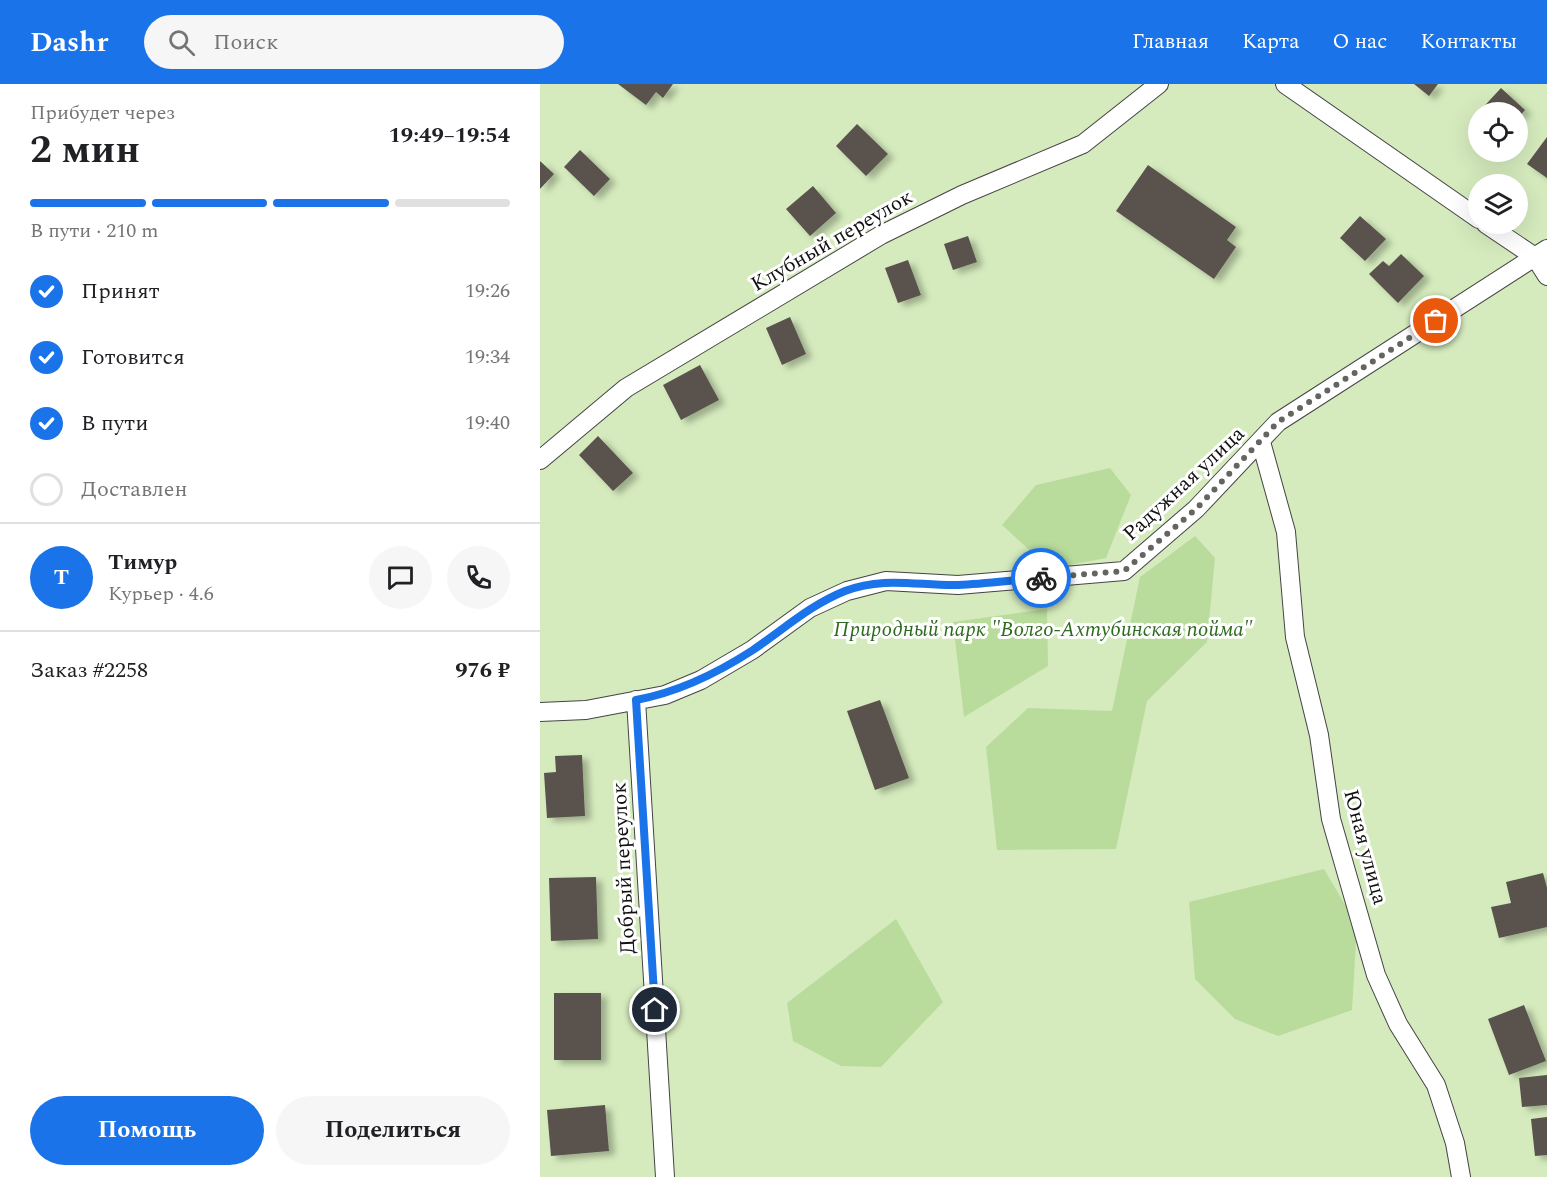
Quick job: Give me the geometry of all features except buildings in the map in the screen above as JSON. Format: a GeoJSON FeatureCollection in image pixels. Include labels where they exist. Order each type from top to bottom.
{"type":"FeatureCollection","features":[{"type":"Feature","properties":{"kind":"street","name":"Клубный переулок"},"geometry":{"type":"LineString","coordinates":[[540,460],[627,388],[880,235],[962,195],[1083,144],[1159,84]]}},
{"type":"Feature","properties":{"kind":"street"},"geometry":{"type":"LineString","coordinates":[[1285,84],[1468,211]]}},
{"type":"Feature","properties":{"kind":"street"},"geometry":{"type":"LineString","coordinates":[[1505,234],[1541,253],[1547,276]]}},
{"type":"Feature","properties":{"kind":"street","name":"Радужная улица"},"geometry":{"type":"LineString","coordinates":[[543,707],[586,710],[665,695],[701,680],[752,650],[810,608],[847,591],[886,581],[958,585],[1124,571],[1196,509],[1278,422],[1541,253]]}},
{"type":"Feature","properties":{"kind":"street","name":"Юная улица"},"geometry":{"type":"LineString","coordinates":[[1261,442],[1286,532],[1294,637],[1319,735],[1331,819],[1376,975],[1398,1023],[1436,1085],[1455,1143],[1461,1177]]}},
{"type":"Feature","properties":{"kind":"street","name":"Добрый переулок"},"geometry":{"type":"LineString","coordinates":[[636,700],[665,1177]]}},
{"type":"Feature","properties":{"kind":"green space","name":"Природный парк \"Волго-Ахтубинская пойма\""},"geometry":{"type":"Polygon","coordinates":[[[540,84],[1547,84],[1547,1177],[540,1177],[540,84]]]}},
{"type":"Feature","properties":{"kind":"green space"},"geometry":{"type":"Polygon","coordinates":[[[1110,468],[1131,495],[1106,558],[1050,569],[1002,525],[1036,485],[1110,468]]]}},
{"type":"Feature","properties":{"kind":"green space"},"geometry":{"type":"Polygon","coordinates":[[[1195,536],[1215,558],[1207,642],[1147,701],[1116,849],[997,850],[986,747],[1028,708],[1112,711],[1140,577],[1195,536]]]}},
{"type":"Feature","properties":{"kind":"green space"},"geometry":{"type":"Polygon","coordinates":[[[1047,609],[1048,666],[964,717],[953,622],[1047,609]]]}},
{"type":"Feature","properties":{"kind":"green space"},"geometry":{"type":"Polygon","coordinates":[[[1324,869],[1357,925],[1352,1010],[1278,1036],[1235,1019],[1195,979],[1189,902],[1324,869]]]}},
{"type":"Feature","properties":{"kind":"green space"},"geometry":{"type":"Polygon","coordinates":[[[896,919],[943,1002],[881,1067],[841,1066],[793,1041],[787,1003],[896,919]]]}},
{"type":"Feature","properties":{"kind":"way so far"},"geometry":{"type":"LineString","coordinates":[[1041,578],[1124,571],[1196,509],[1278,422],[1436,321]]}},
{"type":"Feature","properties":{"kind":"route"},"geometry":{"type":"LineString","coordinates":[[655,1010],[636,700],[665,695],[701,680],[752,650],[810,608],[847,591],[886,581],[958,585],[1041,578]]}}]}
